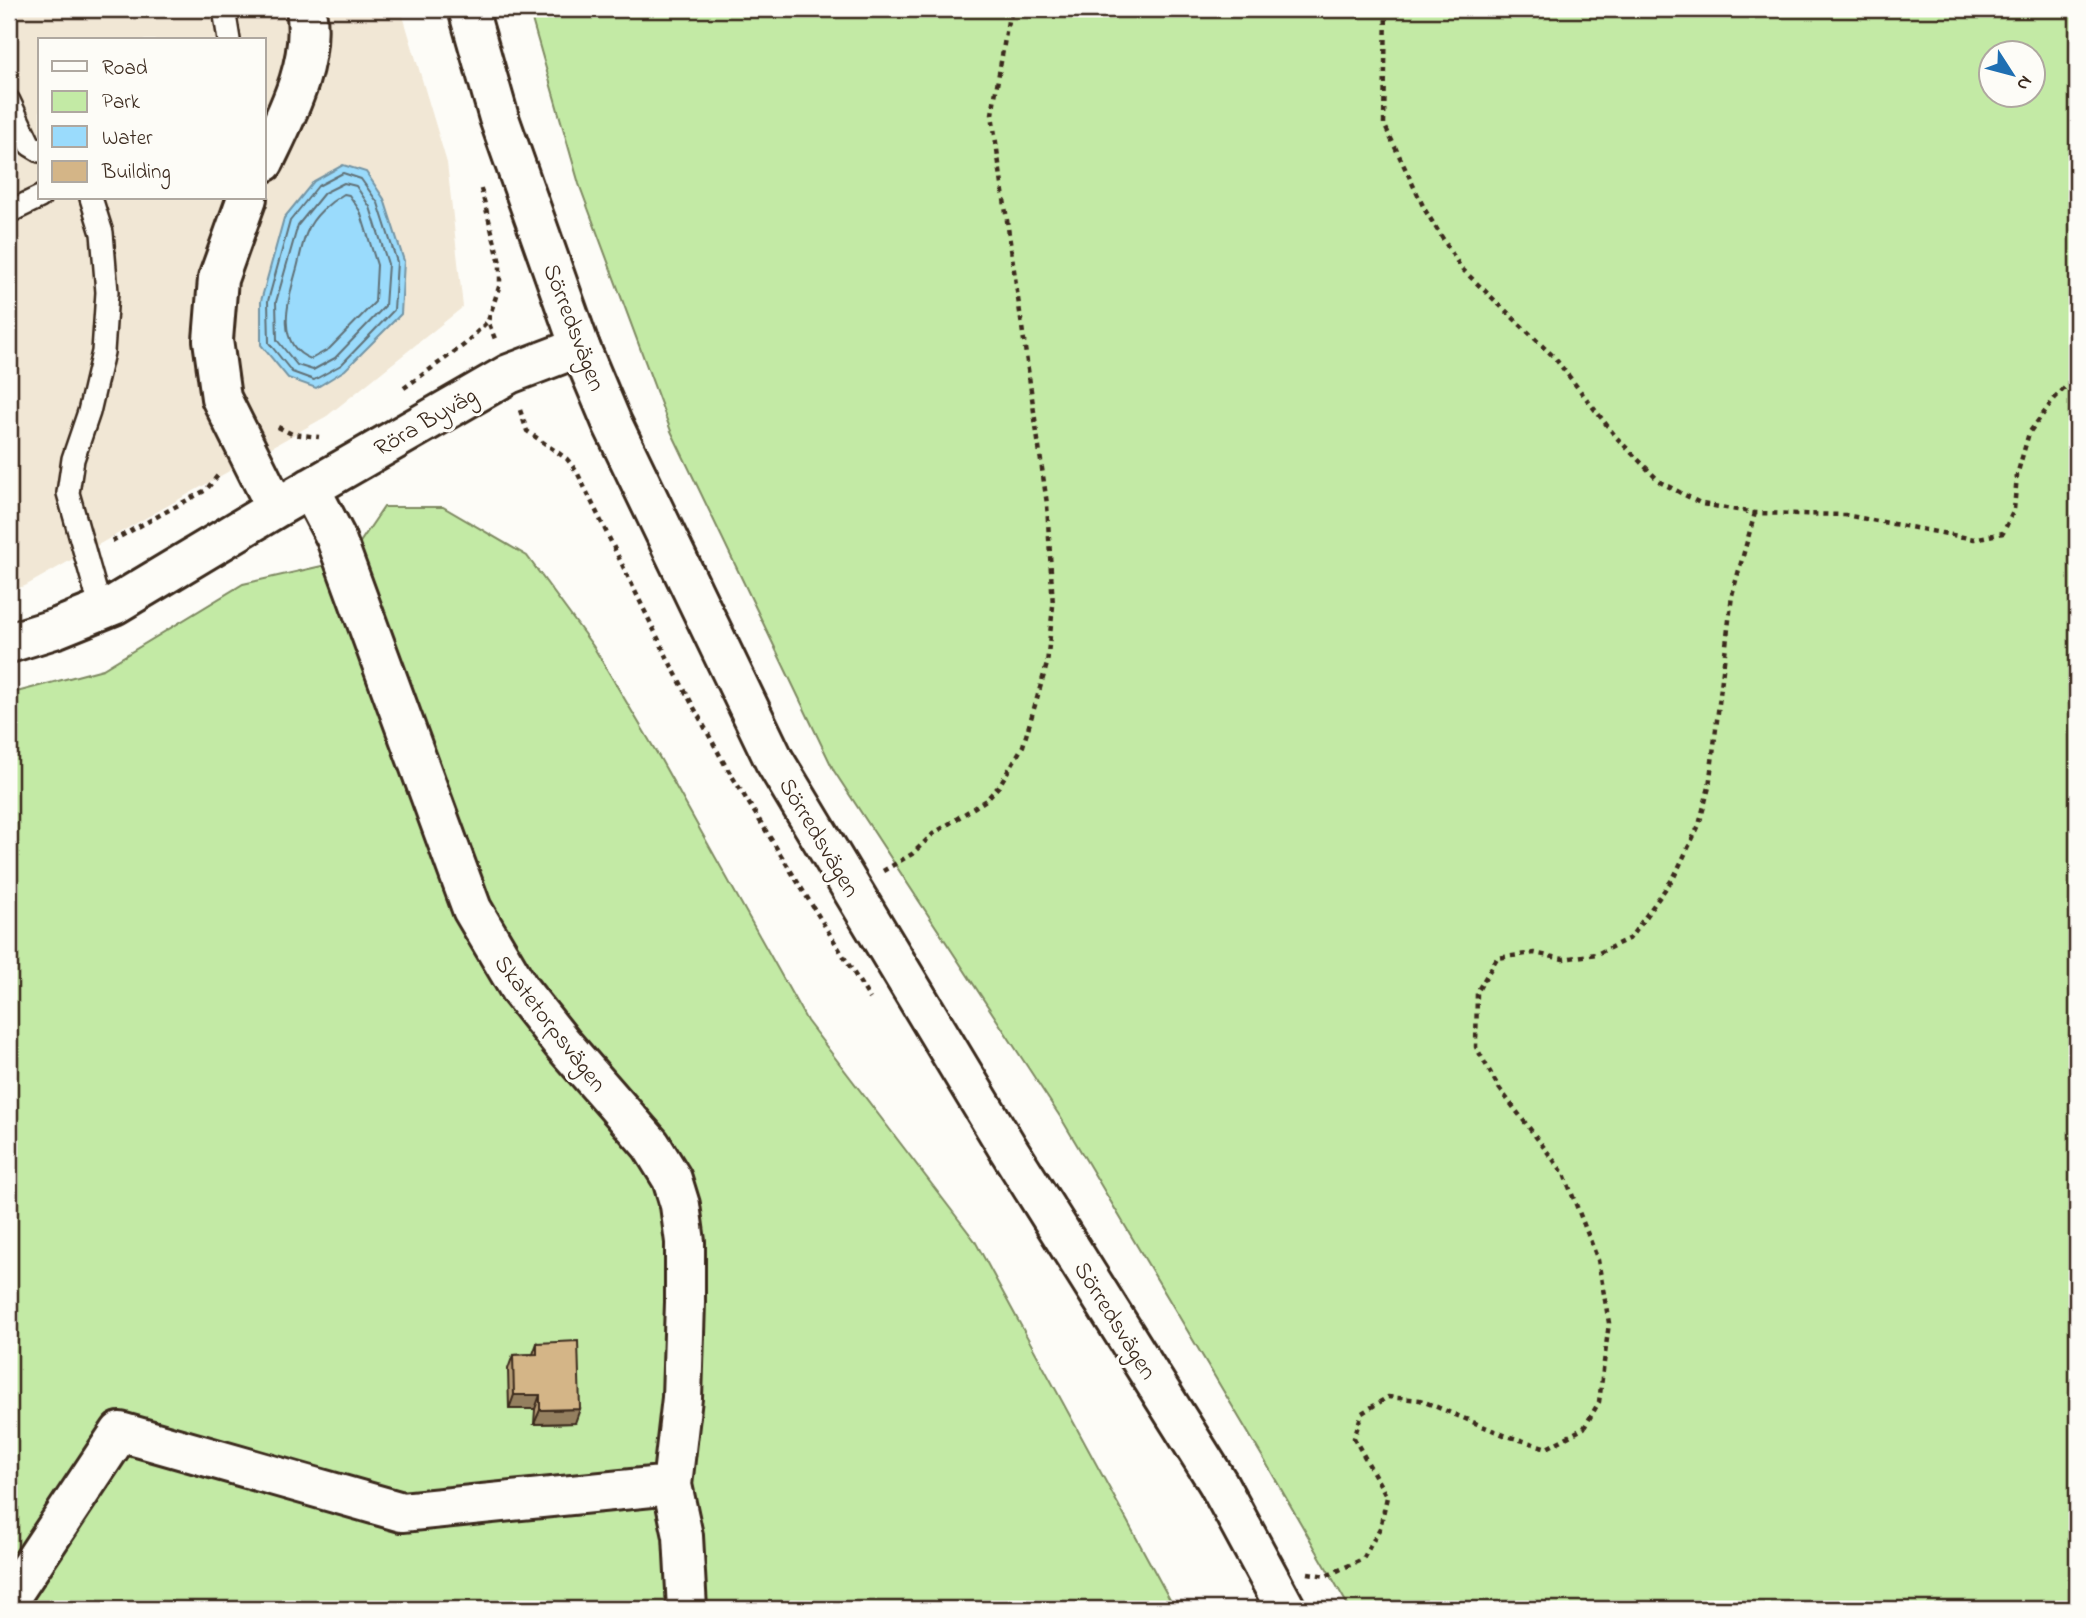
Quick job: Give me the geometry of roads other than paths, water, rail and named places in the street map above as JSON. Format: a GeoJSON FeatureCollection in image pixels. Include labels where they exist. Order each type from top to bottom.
{"type":"FeatureCollection","features":[{"type":"Feature","properties":{"kind":"street"},"geometry":{"type":"LineString","coordinates":[[266,158],[289,110],[303,69],[308,26],[306,9]]}},
{"type":"Feature","properties":{"kind":"street","name":"Sörredsvägen"},"geometry":{"type":"LineString","coordinates":[[468,9],[499,118],[580,347],[612,423],[774,760],[1007,1147],[1219,1483],[1286,1609]]}},
{"type":"Feature","properties":{"kind":"street"},"geometry":{"type":"LineString","coordinates":[[246,200],[218,279],[213,340],[222,398],[276,508]]}},
{"type":"Feature","properties":{"kind":"street","name":"Röra Byväg"},"geometry":{"type":"LineString","coordinates":[[9,643],[57,628],[114,605],[509,374],[580,347]]}},
{"type":"Feature","properties":{"kind":"street","name":"Skatetorpsvägen"},"geometry":{"type":"LineString","coordinates":[[310,488],[335,536],[472,909],[520,990],[651,1146],[672,1179],[680,1205],[685,1242],[682,1398],[672,1485],[683,1536],[687,1609]]}},
{"type":"Feature","properties":{"kind":"street"},"geometry":{"type":"LineString","coordinates":[[9,1599],[120,1432],[402,1512],[672,1485]]}},
{"type":"Feature","properties":{"kind":"lane"},"geometry":{"type":"LineString","coordinates":[[224,9],[229,38]]}},
{"type":"Feature","properties":{"kind":"lane"},"geometry":{"type":"LineString","coordinates":[[9,101],[14,124],[30,145],[38,150]]}},
{"type":"Feature","properties":{"kind":"lane"},"geometry":{"type":"LineString","coordinates":[[9,212],[38,198]]}},
{"type":"Feature","properties":{"kind":"lane"},"geometry":{"type":"LineString","coordinates":[[92,200],[102,233],[106,280],[103,352],[89,412],[73,459],[68,493],[101,610]]}},
{"type":"Feature","properties":{"kind":"water"},"geometry":{"type":"Polygon","coordinates":[[[343,165],[366,172],[384,199],[404,261],[401,314],[345,370],[316,388],[288,378],[261,345],[261,301],[284,218],[314,181],[343,165]]]}}]}
